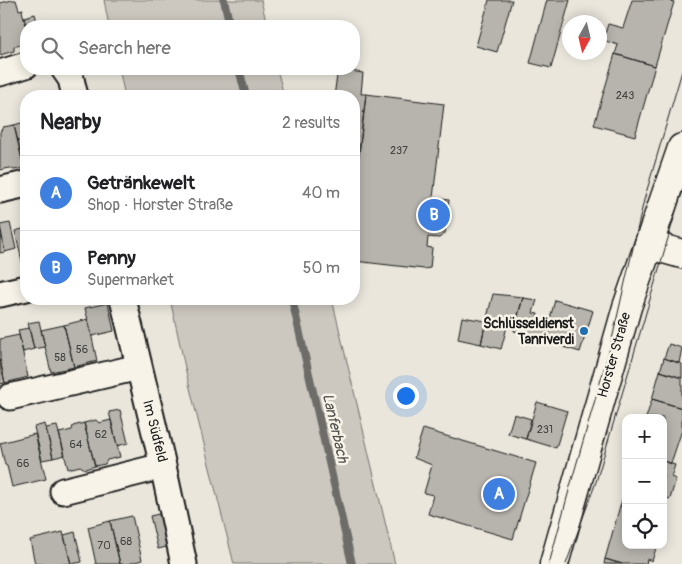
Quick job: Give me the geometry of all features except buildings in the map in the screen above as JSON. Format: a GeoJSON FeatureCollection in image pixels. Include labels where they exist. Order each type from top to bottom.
{"type":"FeatureCollection","features":[{"type":"Feature","properties":{"kind":"main road","name":"Horster Straße"},"geometry":{"type":"LineString","coordinates":[[554,564],[627,307],[682,148]]}},
{"type":"Feature","properties":{"kind":"main road"},"geometry":{"type":"LineString","coordinates":[[650,245],[682,254]]}},
{"type":"Feature","properties":{"kind":"street"},"geometry":{"type":"LineString","coordinates":[[0,73],[20,67]]}},
{"type":"Feature","properties":{"kind":"street"},"geometry":{"type":"LineString","coordinates":[[68,75],[74,90]]}},
{"type":"Feature","properties":{"kind":"street"},"geometry":{"type":"LineString","coordinates":[[0,190],[20,185]]}},
{"type":"Feature","properties":{"kind":"street"},"geometry":{"type":"LineString","coordinates":[[0,294],[20,289]]}},
{"type":"Feature","properties":{"kind":"street","name":"Im Südfeld"},"geometry":{"type":"LineString","coordinates":[[124,305],[163,466],[184,564]]}},
{"type":"Feature","properties":{"kind":"street"},"geometry":{"type":"LineString","coordinates":[[10,397],[139,367]]}},
{"type":"Feature","properties":{"kind":"street"},"geometry":{"type":"LineString","coordinates":[[63,491],[163,466]]}},
{"type":"Feature","properties":{"kind":"shaded area"},"geometry":{"type":"Polygon","coordinates":[[[104,0],[261,0],[266,20],[108,20],[104,0]]]}},
{"type":"Feature","properties":{"kind":"shaded area"},"geometry":{"type":"Polygon","coordinates":[[[120,75],[279,75],[282,90],[124,90],[120,75]]]}},
{"type":"Feature","properties":{"kind":"shaded area"},"geometry":{"type":"Polygon","coordinates":[[[171,305],[333,305],[395,564],[234,564],[171,305]]]}},
{"type":"Feature","properties":{"kind":"waterway","name":"Lanferbach"},"geometry":{"type":"LineString","coordinates":[[224,0],[229,20]]}},
{"type":"Feature","properties":{"kind":"waterway","name":"Lanferbach"},"geometry":{"type":"LineString","coordinates":[[241,75],[244,90]]}},
{"type":"Feature","properties":{"kind":"waterway","name":"Lanferbach"},"geometry":{"type":"LineString","coordinates":[[293,305],[352,564]]}},
{"type":"Feature","properties":{"kind":"tram line"},"geometry":{"type":"LineString","coordinates":[[549,564],[610,348],[644,200],[682,71]]}},
{"type":"Feature","properties":{"kind":"tram line"},"geometry":{"type":"LineString","coordinates":[[566,564],[596,482],[682,191]]}},
{"type":"Feature","properties":{"kind":"place","name":"Penny"},"geometry":{"type":"Point","coordinates":[434,215]}},
{"type":"Feature","properties":{"kind":"place","name":"Schlüsseldienst Tanriverdi"},"geometry":{"type":"Point","coordinates":[584,331]}},
{"type":"Feature","properties":{"kind":"place","name":"Getränkewelt"},"geometry":{"type":"Point","coordinates":[499,494]}}]}
